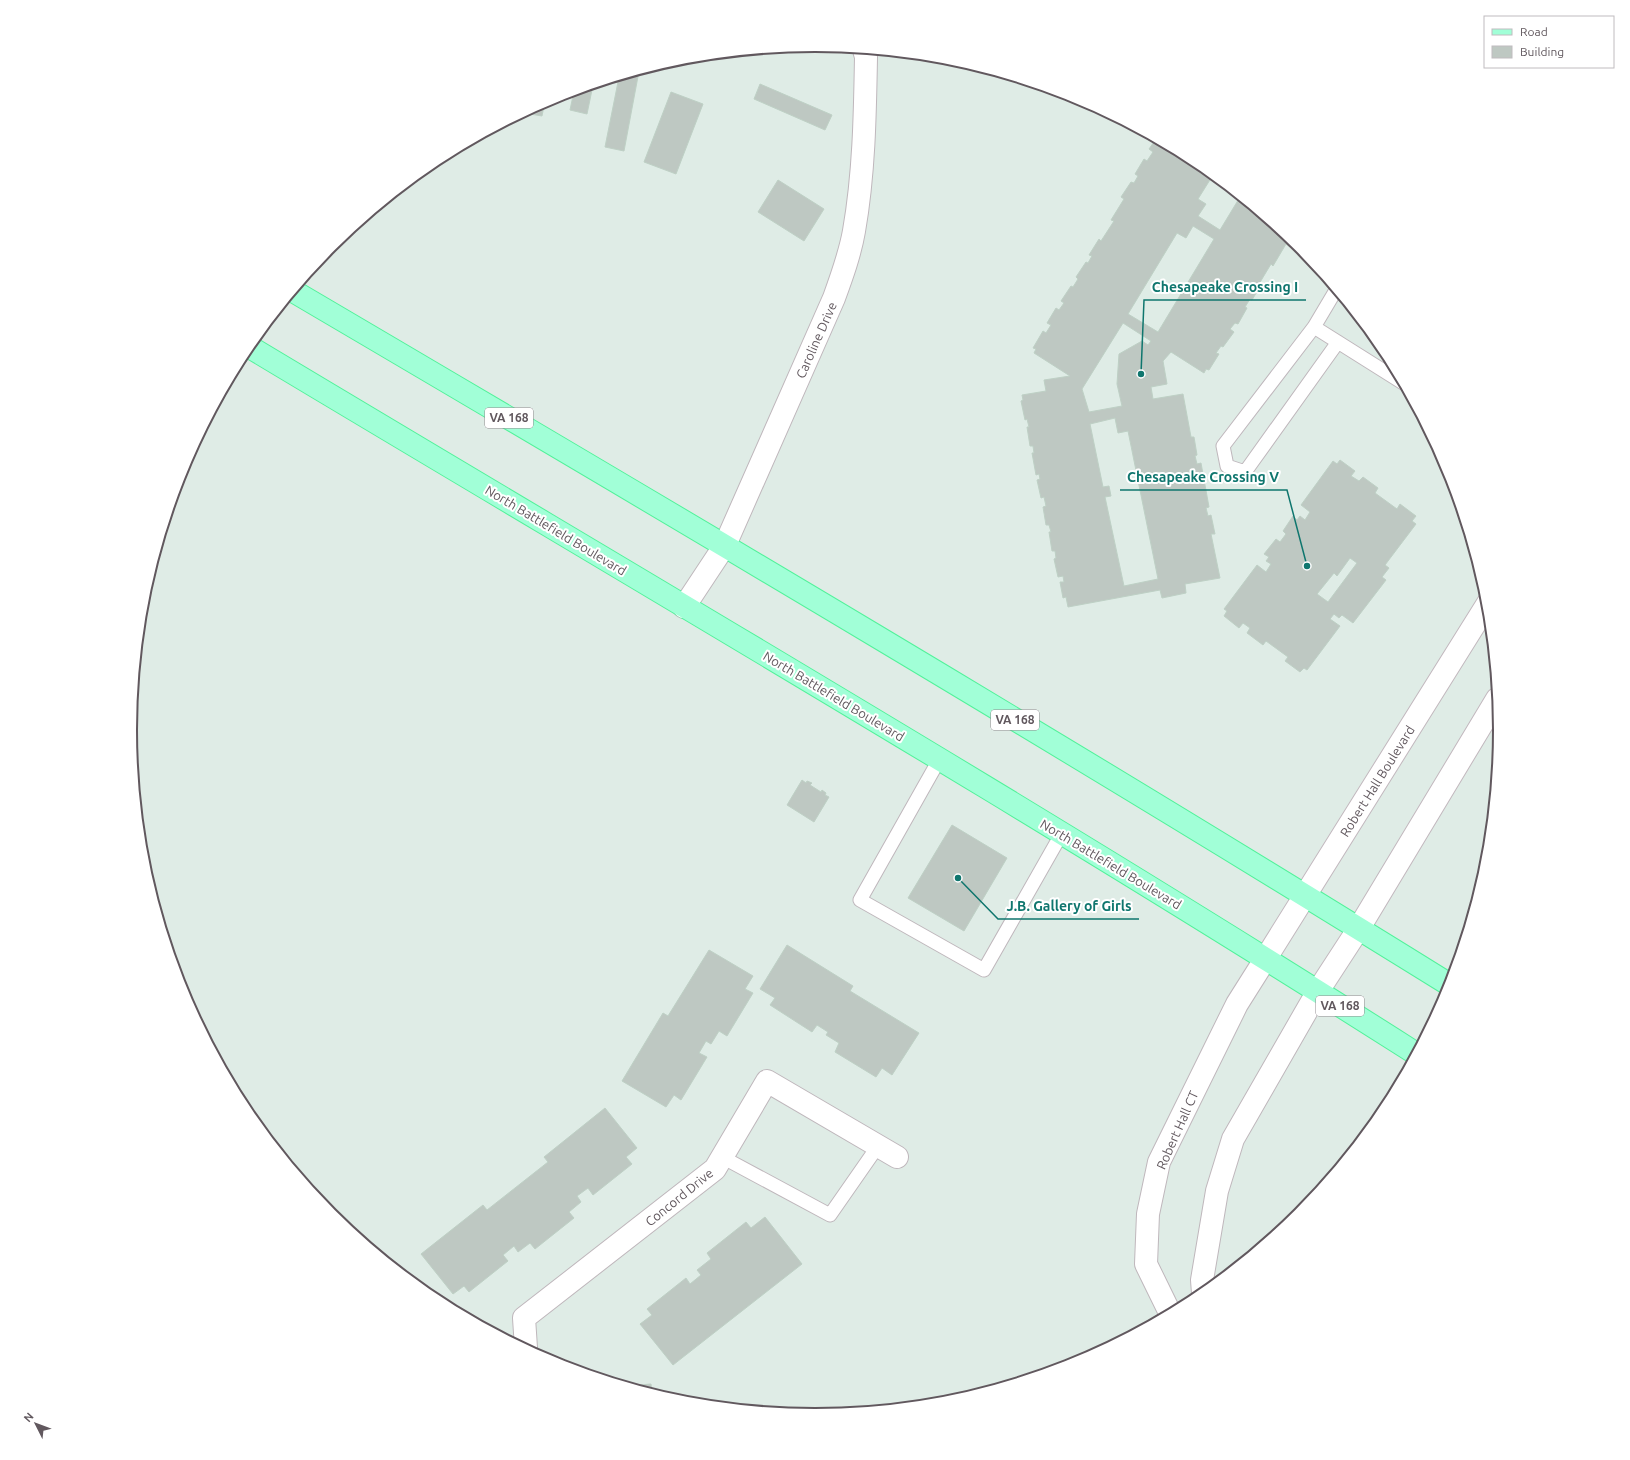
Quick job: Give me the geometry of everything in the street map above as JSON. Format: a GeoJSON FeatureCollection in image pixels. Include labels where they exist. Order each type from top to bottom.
{"type":"FeatureCollection","features":[{"type":"Feature","properties":{"kind":"main road","name":"VA 168"},"geometry":{"type":"LineString","coordinates":[[297,293],[725,545],[1359,928],[1444,981]]}},
{"type":"Feature","properties":{"kind":"main road","name":"North Battlefield Boulevard"},"geometry":{"type":"LineString","coordinates":[[254,349],[1062,833],[1266,958],[1412,1051]]}},
{"type":"Feature","properties":{"kind":"street","name":"Caroline Drive"},"geometry":{"type":"LineString","coordinates":[[684,607],[725,545],[834,298],[846,264],[854,232],[861,183],[866,80],[865,54]]}},
{"type":"Feature","properties":{"kind":"street","name":"Robert Hall Boulevard"},"geometry":{"type":"LineString","coordinates":[[1266,958],[1482,612]]}},
{"type":"Feature","properties":{"kind":"street"},"geometry":{"type":"LineString","coordinates":[[1202,1286],[1202,1280],[1217,1191],[1233,1139],[1318,991],[1359,928],[1492,707]]}},
{"type":"Feature","properties":{"kind":"street","name":"Robert Hall CT"},"geometry":{"type":"LineString","coordinates":[[1168,1309],[1146,1264],[1148,1214],[1159,1162],[1237,1004],[1266,958]]}},
{"type":"Feature","properties":{"kind":"street","name":"Concord Drive"},"geometry":{"type":"LineString","coordinates":[[526,1343],[524,1318],[715,1169],[767,1081],[897,1157]]}},
{"type":"Feature","properties":{"kind":"lane"},"geometry":{"type":"LineString","coordinates":[[1334,294],[1314,327],[1223,446],[1227,466],[1245,472],[1338,342]]}},
{"type":"Feature","properties":{"kind":"lane"},"geometry":{"type":"LineString","coordinates":[[1314,327],[1394,377]]}},
{"type":"Feature","properties":{"kind":"lane"},"geometry":{"type":"LineString","coordinates":[[939,760],[860,900],[984,970],[1062,833]]}},
{"type":"Feature","properties":{"kind":"lane"},"geometry":{"type":"LineString","coordinates":[[722,1157],[830,1215],[878,1146]]}},
{"type":"Feature","properties":{"kind":"building"},"geometry":{"type":"Polygon","coordinates":[[[638,76],[624,151],[605,147],[618,82],[638,76]]]}},
{"type":"Feature","properties":{"kind":"building"},"geometry":{"type":"Polygon","coordinates":[[[760,84],[832,115],[825,130],[754,99],[760,84]]]}},
{"type":"Feature","properties":{"kind":"building"},"geometry":{"type":"Polygon","coordinates":[[[592,90],[587,114],[570,110],[573,98],[592,90]]]}},
{"type":"Feature","properties":{"kind":"building"},"geometry":{"type":"Polygon","coordinates":[[[671,92],[703,104],[676,174],[644,162],[671,92]]]}},
{"type":"Feature","properties":{"kind":"building"},"geometry":{"type":"Polygon","coordinates":[[[543,110],[542,116],[532,114],[543,110]]]}},
{"type":"Feature","properties":{"kind":"building"},"geometry":{"type":"Polygon","coordinates":[[[1153,143],[1192,166],[1210,179],[1198,199],[1206,204],[1198,216],[1220,230],[1238,200],[1262,220],[1289,247],[1286,244],[1273,266],[1271,264],[1259,284],[1261,285],[1252,300],[1250,299],[1245,307],[1247,308],[1238,324],[1235,323],[1230,329],[1234,332],[1223,347],[1221,346],[1216,353],[1219,354],[1209,370],[1206,369],[1204,373],[1171,352],[1163,361],[1167,384],[1151,387],[1153,399],[1183,394],[1191,437],[1194,437],[1197,464],[1201,463],[1209,507],[1206,508],[1208,516],[1211,515],[1215,534],[1211,534],[1220,578],[1185,584],[1186,593],[1162,598],[1160,590],[1068,607],[1066,597],[1063,598],[1060,582],[1064,582],[1063,576],[1058,577],[1054,559],[1056,558],[1055,551],[1052,551],[1049,532],[1051,532],[1049,525],[1046,525],[1043,507],[1046,506],[1044,497],[1041,498],[1037,480],[1040,479],[1039,474],[1036,475],[1032,453],[1034,453],[1033,446],[1030,446],[1027,427],[1029,427],[1027,419],[1025,420],[1021,401],[1023,400],[1022,395],[1046,391],[1044,380],[1070,376],[1034,353],[1036,349],[1033,348],[1043,331],[1046,333],[1051,325],[1047,323],[1056,308],[1059,310],[1064,303],[1061,301],[1071,286],[1073,287],[1078,279],[1076,277],[1086,262],[1088,263],[1092,256],[1089,255],[1099,239],[1101,241],[1114,221],[1111,220],[1124,199],[1121,197],[1131,182],[1134,183],[1138,176],[1135,174],[1144,159],[1147,161],[1153,152],[1149,149],[1153,143]],[[1193,226],[1186,238],[1177,233],[1128,314],[1158,332],[1214,239],[1193,226]],[[1123,323],[1082,389],[1089,412],[1122,406],[1117,384],[1119,354],[1142,341],[1148,345],[1151,341],[1123,323]],[[1115,418],[1090,424],[1103,487],[1109,486],[1111,496],[1105,497],[1124,586],[1158,579],[1128,431],[1118,433],[1115,418]]]}},
{"type":"Feature","properties":{"kind":"building"},"geometry":{"type":"Polygon","coordinates":[[[778,180],[824,209],[804,241],[758,212],[778,180]]]}},
{"type":"Feature","properties":{"kind":"building"},"geometry":{"type":"Polygon","coordinates":[[[1340,460],[1355,471],[1351,476],[1359,481],[1363,477],[1378,488],[1375,493],[1397,509],[1400,504],[1416,516],[1412,521],[1416,524],[1385,565],[1389,568],[1382,577],[1386,580],[1353,623],[1342,615],[1339,618],[1334,614],[1330,619],[1340,626],[1307,670],[1304,668],[1300,672],[1285,661],[1288,657],[1266,641],[1263,645],[1247,633],[1250,628],[1243,623],[1239,628],[1224,616],[1227,611],[1224,609],[1257,565],[1266,572],[1271,564],[1266,561],[1269,557],[1264,554],[1276,539],[1280,542],[1286,534],[1283,531],[1293,516],[1297,520],[1300,516],[1305,520],[1310,512],[1301,505],[1333,461],[1337,464],[1340,460]],[[1350,558],[1337,576],[1334,573],[1317,594],[1328,602],[1357,563],[1350,558]]]}},
{"type":"Feature","properties":{"kind":"building"},"geometry":{"type":"Polygon","coordinates":[[[802,780],[806,783],[807,781],[812,783],[810,785],[821,792],[822,790],[826,793],[825,795],[829,797],[814,822],[787,805],[802,780]]]}},
{"type":"Feature","properties":{"kind":"building"},"geometry":{"type":"Polygon","coordinates":[[[952,825],[1007,858],[964,931],[908,898],[952,825]]]}},
{"type":"Feature","properties":{"kind":"building"},"geometry":{"type":"Polygon","coordinates":[[[787,945],[853,986],[850,991],[919,1033],[892,1075],[882,1068],[876,1077],[835,1052],[839,1043],[826,1035],[828,1032],[817,1025],[812,1032],[770,1005],[775,998],[760,989],[787,945]]]}},
{"type":"Feature","properties":{"kind":"building"},"geometry":{"type":"Polygon","coordinates":[[[709,950],[753,976],[745,989],[753,993],[727,1036],[719,1031],[711,1044],[706,1041],[699,1053],[707,1057],[681,1100],[674,1095],[666,1107],[622,1081],[663,1013],[668,1016],[709,950]]]}},
{"type":"Feature","properties":{"kind":"building"},"geometry":{"type":"Polygon","coordinates":[[[605,1108],[637,1148],[626,1157],[632,1164],[593,1195],[588,1188],[577,1196],[581,1202],[569,1212],[574,1218],[535,1249],[530,1243],[518,1252],[514,1246],[503,1255],[508,1261],[469,1292],[464,1286],[453,1294],[421,1254],[483,1205],[487,1210],[548,1162],[544,1157],[605,1108]]]}},
{"type":"Feature","properties":{"kind":"building"},"geometry":{"type":"Polygon","coordinates":[[[765,1217],[802,1264],[673,1365],[640,1324],[652,1315],[647,1309],[686,1278],[690,1284],[701,1275],[697,1270],[711,1259],[707,1253],[746,1222],[751,1228],[765,1217]]]}},
{"type":"Feature","properties":{"kind":"building"},"geometry":{"type":"Polygon","coordinates":[[[651,1384],[651,1388],[640,1385],[651,1384]]]}},
{"type":"Feature","properties":{"kind":"place","name":"Chesapeake Crossing I"},"geometry":{"type":"Point","coordinates":[1141,374]}},
{"type":"Feature","properties":{"kind":"place","name":"Chesapeake Crossing V"},"geometry":{"type":"Point","coordinates":[1307,566]}},
{"type":"Feature","properties":{"kind":"place","name":"J.B. Gallery of Girls"},"geometry":{"type":"Point","coordinates":[958,878]}}]}
